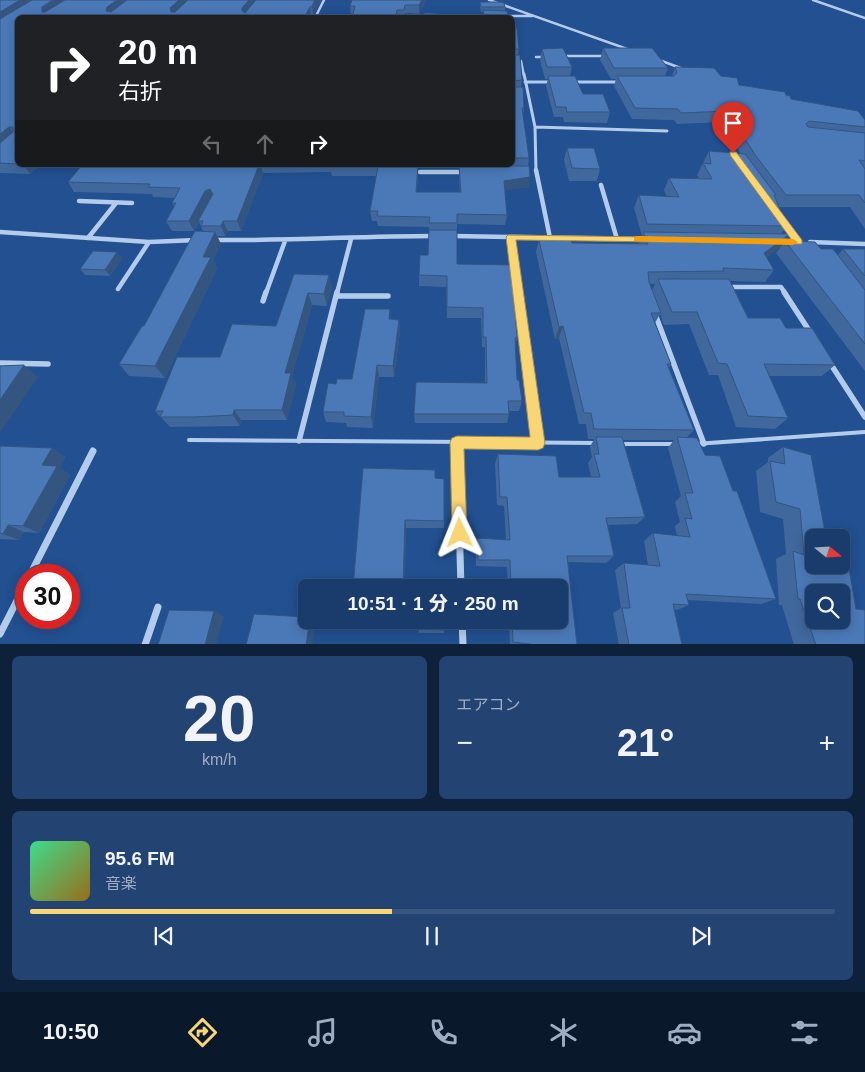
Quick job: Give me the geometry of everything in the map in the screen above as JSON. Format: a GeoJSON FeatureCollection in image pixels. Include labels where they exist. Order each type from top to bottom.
{"type":"FeatureCollection","features":[{"type":"Feature","properties":{"kind":"street"},"geometry":{"type":"LineString","coordinates":[[316,15],[324,0]]}},
{"type":"Feature","properties":{"kind":"street"},"geometry":{"type":"LineString","coordinates":[[489,0],[635,52]]}},
{"type":"Feature","properties":{"kind":"street"},"geometry":{"type":"LineString","coordinates":[[813,0],[865,18]]}},
{"type":"Feature","properties":{"kind":"street"},"geometry":{"type":"LineString","coordinates":[[515,16],[537,16]]}},
{"type":"Feature","properties":{"kind":"street"},"geometry":{"type":"LineString","coordinates":[[536,57],[615,56]]}},
{"type":"Feature","properties":{"kind":"street"},"geometry":{"type":"LineString","coordinates":[[660,67],[656,59],[694,72]]}},
{"type":"Feature","properties":{"kind":"street"},"geometry":{"type":"LineString","coordinates":[[515,61],[521,61],[535,128],[536,172],[550,238]]}},
{"type":"Feature","properties":{"kind":"street"},"geometry":{"type":"LineString","coordinates":[[525,82],[554,82]]}},
{"type":"Feature","properties":{"kind":"street"},"geometry":{"type":"LineString","coordinates":[[564,82],[631,82]]}},
{"type":"Feature","properties":{"kind":"street"},"geometry":{"type":"LineString","coordinates":[[520,93],[527,93]]}},
{"type":"Feature","properties":{"kind":"street"},"geometry":{"type":"LineString","coordinates":[[535,128],[667,131]]}},
{"type":"Feature","properties":{"kind":"street"},"geometry":{"type":"LineString","coordinates":[[420,172],[468,172]]}},
{"type":"Feature","properties":{"kind":"street"},"geometry":{"type":"LineString","coordinates":[[526,172],[536,172]]}},
{"type":"Feature","properties":{"kind":"street"},"geometry":{"type":"LineString","coordinates":[[601,184],[617,239]]}},
{"type":"Feature","properties":{"kind":"street"},"geometry":{"type":"LineString","coordinates":[[79,201],[132,203]]}},
{"type":"Feature","properties":{"kind":"street"},"geometry":{"type":"LineString","coordinates":[[88,238],[116,203]]}},
{"type":"Feature","properties":{"kind":"street"},"geometry":{"type":"LineString","coordinates":[[777,212],[799,242]]}},
{"type":"Feature","properties":{"kind":"street"},"geometry":{"type":"LineString","coordinates":[[0,232],[149,242],[194,240],[285,241],[381,236],[655,239]]}},
{"type":"Feature","properties":{"kind":"street"},"geometry":{"type":"LineString","coordinates":[[194,240],[198,233]]}},
{"type":"Feature","properties":{"kind":"street"},"geometry":{"type":"LineString","coordinates":[[511,237],[538,443]]}},
{"type":"Feature","properties":{"kind":"street"},"geometry":{"type":"LineString","coordinates":[[299,441],[351,238]]}},
{"type":"Feature","properties":{"kind":"street"},"geometry":{"type":"LineString","coordinates":[[264,301],[285,241]]}},
{"type":"Feature","properties":{"kind":"street"},"geometry":{"type":"LineString","coordinates":[[118,289],[149,242]]}},
{"type":"Feature","properties":{"kind":"street"},"geometry":{"type":"LineString","coordinates":[[790,242],[865,244]]}},
{"type":"Feature","properties":{"kind":"street"},"geometry":{"type":"LineString","coordinates":[[814,242],[820,250]]}},
{"type":"Feature","properties":{"kind":"street"},"geometry":{"type":"LineString","coordinates":[[723,287],[781,287],[813,336]]}},
{"type":"Feature","properties":{"kind":"street"},"geometry":{"type":"LineString","coordinates":[[337,296],[388,296]]}},
{"type":"Feature","properties":{"kind":"street"},"geometry":{"type":"LineString","coordinates":[[652,305],[704,444]]}},
{"type":"Feature","properties":{"kind":"street"},"geometry":{"type":"LineString","coordinates":[[828,360],[865,417]]}},
{"type":"Feature","properties":{"kind":"street"},"geometry":{"type":"LineString","coordinates":[[0,363],[48,364]]}},
{"type":"Feature","properties":{"kind":"street"},"geometry":{"type":"LineString","coordinates":[[457,442],[461,579]]}},
{"type":"Feature","properties":{"kind":"street"},"geometry":{"type":"LineString","coordinates":[[36,564],[93,451]]}},
{"type":"Feature","properties":{"kind":"street"},"geometry":{"type":"LineString","coordinates":[[0,634],[15,605]]}},
{"type":"Feature","properties":{"kind":"street"},"geometry":{"type":"LineString","coordinates":[[145,644],[158,607]]}},
{"type":"Feature","properties":{"kind":"street"},"geometry":{"type":"LineString","coordinates":[[462,629],[463,644]]}},
{"type":"Feature","properties":{"kind":"lane"},"geometry":{"type":"LineString","coordinates":[[690,444],[865,432]]}},
{"type":"Feature","properties":{"kind":"lane"},"geometry":{"type":"LineString","coordinates":[[189,440],[604,444]]}},
{"type":"Feature","properties":{"kind":"lane"},"geometry":{"type":"LineString","coordinates":[[614,444],[680,444]]}},
{"type":"Feature","properties":{"kind":"building"},"geometry":{"type":"Polygon","coordinates":[[[0,0],[20,0],[0,12],[0,0]]]}},
{"type":"Feature","properties":{"kind":"building"},"geometry":{"type":"Polygon","coordinates":[[[32,0],[53,0],[42,7],[42,12],[45,12],[65,0],[117,0],[107,7],[106,11],[111,12],[127,0],[179,0],[170,8],[171,12],[175,12],[188,0],[249,0],[242,8],[242,11],[245,13],[256,0],[315,0],[306,15],[15,15],[15,164],[0,163],[0,143],[13,132],[13,127],[9,127],[0,134],[0,19],[32,0]]]}},
{"type":"Feature","properties":{"kind":"building"},"geometry":{"type":"Polygon","coordinates":[[[352,0],[422,0],[419,5],[405,5],[404,10],[397,10],[396,15],[353,15],[355,6],[350,6],[352,0]]]}},
{"type":"Feature","properties":{"kind":"building"},"geometry":{"type":"Polygon","coordinates":[[[480,2],[500,2],[504,3],[505,7],[481,7],[480,2]]]}},
{"type":"Feature","properties":{"kind":"building"},"geometry":{"type":"Polygon","coordinates":[[[483,10],[507,11],[508,15],[484,15],[483,10]]]}},
{"type":"Feature","properties":{"kind":"building"},"geometry":{"type":"Polygon","coordinates":[[[515,28],[517,28],[519,49],[515,49],[515,28]]]}},
{"type":"Feature","properties":{"kind":"building"},"geometry":{"type":"Polygon","coordinates":[[[563,48],[572,67],[547,67],[542,49],[563,48]]]}},
{"type":"Feature","properties":{"kind":"building"},"geometry":{"type":"Polygon","coordinates":[[[603,48],[652,48],[668,68],[614,68],[603,48]]]}},
{"type":"Feature","properties":{"kind":"building"},"geometry":{"type":"Polygon","coordinates":[[[515,55],[520,55],[522,80],[515,81],[515,55]]]}},
{"type":"Feature","properties":{"kind":"building"},"geometry":{"type":"Polygon","coordinates":[[[675,67],[714,68],[721,76],[737,78],[739,85],[785,92],[791,99],[858,111],[865,120],[865,127],[809,121],[806,124],[808,127],[865,133],[865,161],[859,160],[865,169],[865,203],[859,195],[786,195],[756,156],[727,111],[681,113],[678,109],[635,108],[617,76],[674,76],[677,73],[675,67]]]}},
{"type":"Feature","properties":{"kind":"building"},"geometry":{"type":"Polygon","coordinates":[[[548,76],[575,76],[583,94],[603,94],[610,112],[567,112],[566,107],[556,107],[548,76]]]}},
{"type":"Feature","properties":{"kind":"building"},"geometry":{"type":"Polygon","coordinates":[[[515,87],[523,87],[524,108],[522,108],[529,158],[515,158],[515,87]]]}},
{"type":"Feature","properties":{"kind":"building"},"geometry":{"type":"Polygon","coordinates":[[[567,148],[594,148],[600,169],[572,168],[567,148]]]}},
{"type":"Feature","properties":{"kind":"building"},"geometry":{"type":"Polygon","coordinates":[[[709,151],[745,154],[776,195],[774,195],[787,226],[647,224],[639,195],[679,197],[669,178],[712,179],[703,163],[711,164],[709,151]]]}},
{"type":"Feature","properties":{"kind":"building"},"geometry":{"type":"Polygon","coordinates":[[[529,166],[530,177],[504,181],[507,215],[457,214],[457,223],[429,223],[430,217],[377,216],[378,211],[370,211],[378,167],[418,167],[416,192],[461,192],[459,167],[529,166]]]}},
{"type":"Feature","properties":{"kind":"building"},"geometry":{"type":"Polygon","coordinates":[[[80,167],[258,167],[237,221],[223,221],[221,226],[201,226],[203,221],[198,221],[213,194],[210,189],[205,191],[189,221],[166,221],[176,203],[172,203],[180,188],[148,187],[150,184],[68,182],[80,167]]]}},
{"type":"Feature","properties":{"kind":"building"},"geometry":{"type":"Polygon","coordinates":[[[429,230],[457,230],[457,264],[512,265],[517,338],[515,338],[517,380],[519,380],[522,401],[508,401],[509,414],[414,414],[416,382],[487,383],[486,337],[483,337],[483,308],[447,307],[447,276],[419,275],[420,255],[428,255],[429,230]]]}},
{"type":"Feature","properties":{"kind":"building"},"geometry":{"type":"Polygon","coordinates":[[[195,231],[215,232],[203,257],[211,257],[155,366],[119,364],[142,326],[144,326],[195,231]]]}},
{"type":"Feature","properties":{"kind":"building"},"geometry":{"type":"Polygon","coordinates":[[[643,232],[790,234],[764,253],[774,270],[723,268],[724,271],[648,272],[649,282],[661,313],[651,313],[671,364],[667,364],[694,430],[594,429],[591,413],[584,413],[563,326],[559,327],[539,240],[570,239],[572,243],[648,244],[643,232]]]}},
{"type":"Feature","properties":{"kind":"building"},"geometry":{"type":"Polygon","coordinates":[[[785,241],[815,242],[821,249],[833,249],[865,290],[865,344],[785,241]]]}},
{"type":"Feature","properties":{"kind":"building"},"geometry":{"type":"Polygon","coordinates":[[[843,249],[865,249],[865,276],[843,249]]]}},
{"type":"Feature","properties":{"kind":"building"},"geometry":{"type":"Polygon","coordinates":[[[93,251],[117,252],[105,270],[80,269],[93,251]]]}},
{"type":"Feature","properties":{"kind":"building"},"geometry":{"type":"Polygon","coordinates":[[[294,274],[329,275],[324,294],[308,293],[285,373],[291,373],[282,410],[234,410],[233,415],[160,417],[163,411],[155,411],[177,357],[220,357],[232,324],[276,326],[294,274]]]}},
{"type":"Feature","properties":{"kind":"building"},"geometry":{"type":"Polygon","coordinates":[[[658,279],[729,279],[748,318],[780,318],[786,328],[812,328],[835,365],[764,364],[788,418],[748,416],[727,364],[718,363],[697,312],[672,312],[658,279]]]}},
{"type":"Feature","properties":{"kind":"building"},"geometry":{"type":"Polygon","coordinates":[[[365,309],[390,309],[389,319],[399,320],[393,366],[377,365],[371,417],[344,416],[344,412],[323,412],[328,383],[336,384],[337,379],[352,379],[365,309]]]}},
{"type":"Feature","properties":{"kind":"building"},"geometry":{"type":"Polygon","coordinates":[[[24,365],[0,400],[0,366],[24,365]]]}},
{"type":"Feature","properties":{"kind":"building"},"geometry":{"type":"Polygon","coordinates":[[[596,437],[622,437],[645,517],[606,518],[614,556],[567,556],[577,644],[513,642],[512,629],[568,629],[568,579],[511,579],[510,560],[478,560],[477,538],[510,540],[507,497],[500,497],[498,454],[556,456],[559,477],[600,477],[594,454],[599,454],[596,437]]]}},
{"type":"Feature","properties":{"kind":"building"},"geometry":{"type":"Polygon","coordinates":[[[677,437],[697,438],[705,455],[720,456],[733,491],[737,491],[776,599],[686,594],[689,605],[673,604],[682,644],[629,644],[622,608],[630,608],[624,563],[660,566],[653,533],[690,537],[685,518],[692,519],[685,493],[693,493],[677,437]]]}},
{"type":"Feature","properties":{"kind":"building"},"geometry":{"type":"Polygon","coordinates":[[[0,446],[52,448],[42,465],[57,466],[23,526],[8,525],[3,534],[0,533],[0,446]]]}},
{"type":"Feature","properties":{"kind":"building"},"geometry":{"type":"Polygon","coordinates":[[[783,447],[811,455],[824,529],[805,529],[805,574],[850,574],[856,609],[865,610],[865,644],[816,644],[810,629],[850,629],[850,584],[805,584],[805,613],[800,599],[798,599],[793,551],[804,555],[800,509],[776,502],[770,461],[785,464],[783,447]]]}},
{"type":"Feature","properties":{"kind":"building"},"geometry":{"type":"Polygon","coordinates":[[[363,468],[435,470],[435,478],[444,479],[444,521],[405,520],[403,579],[354,579],[363,468]]]}},
{"type":"Feature","properties":{"kind":"building"},"geometry":{"type":"Polygon","coordinates":[[[169,610],[214,611],[205,644],[158,644],[169,610]]]}},
{"type":"Feature","properties":{"kind":"building"},"geometry":{"type":"Polygon","coordinates":[[[254,614],[298,617],[298,629],[309,629],[306,644],[246,644],[254,614]]]}},
{"type":"Feature","properties":{"kind":"slow traffic"},"geometry":{"type":"LineString","coordinates":[[637,239],[793,242]]}},
{"type":"Feature","properties":{"kind":"route"},"geometry":{"type":"LineString","coordinates":[[460,533],[457,442],[538,443],[511,237],[799,242],[733,153]]}}]}
